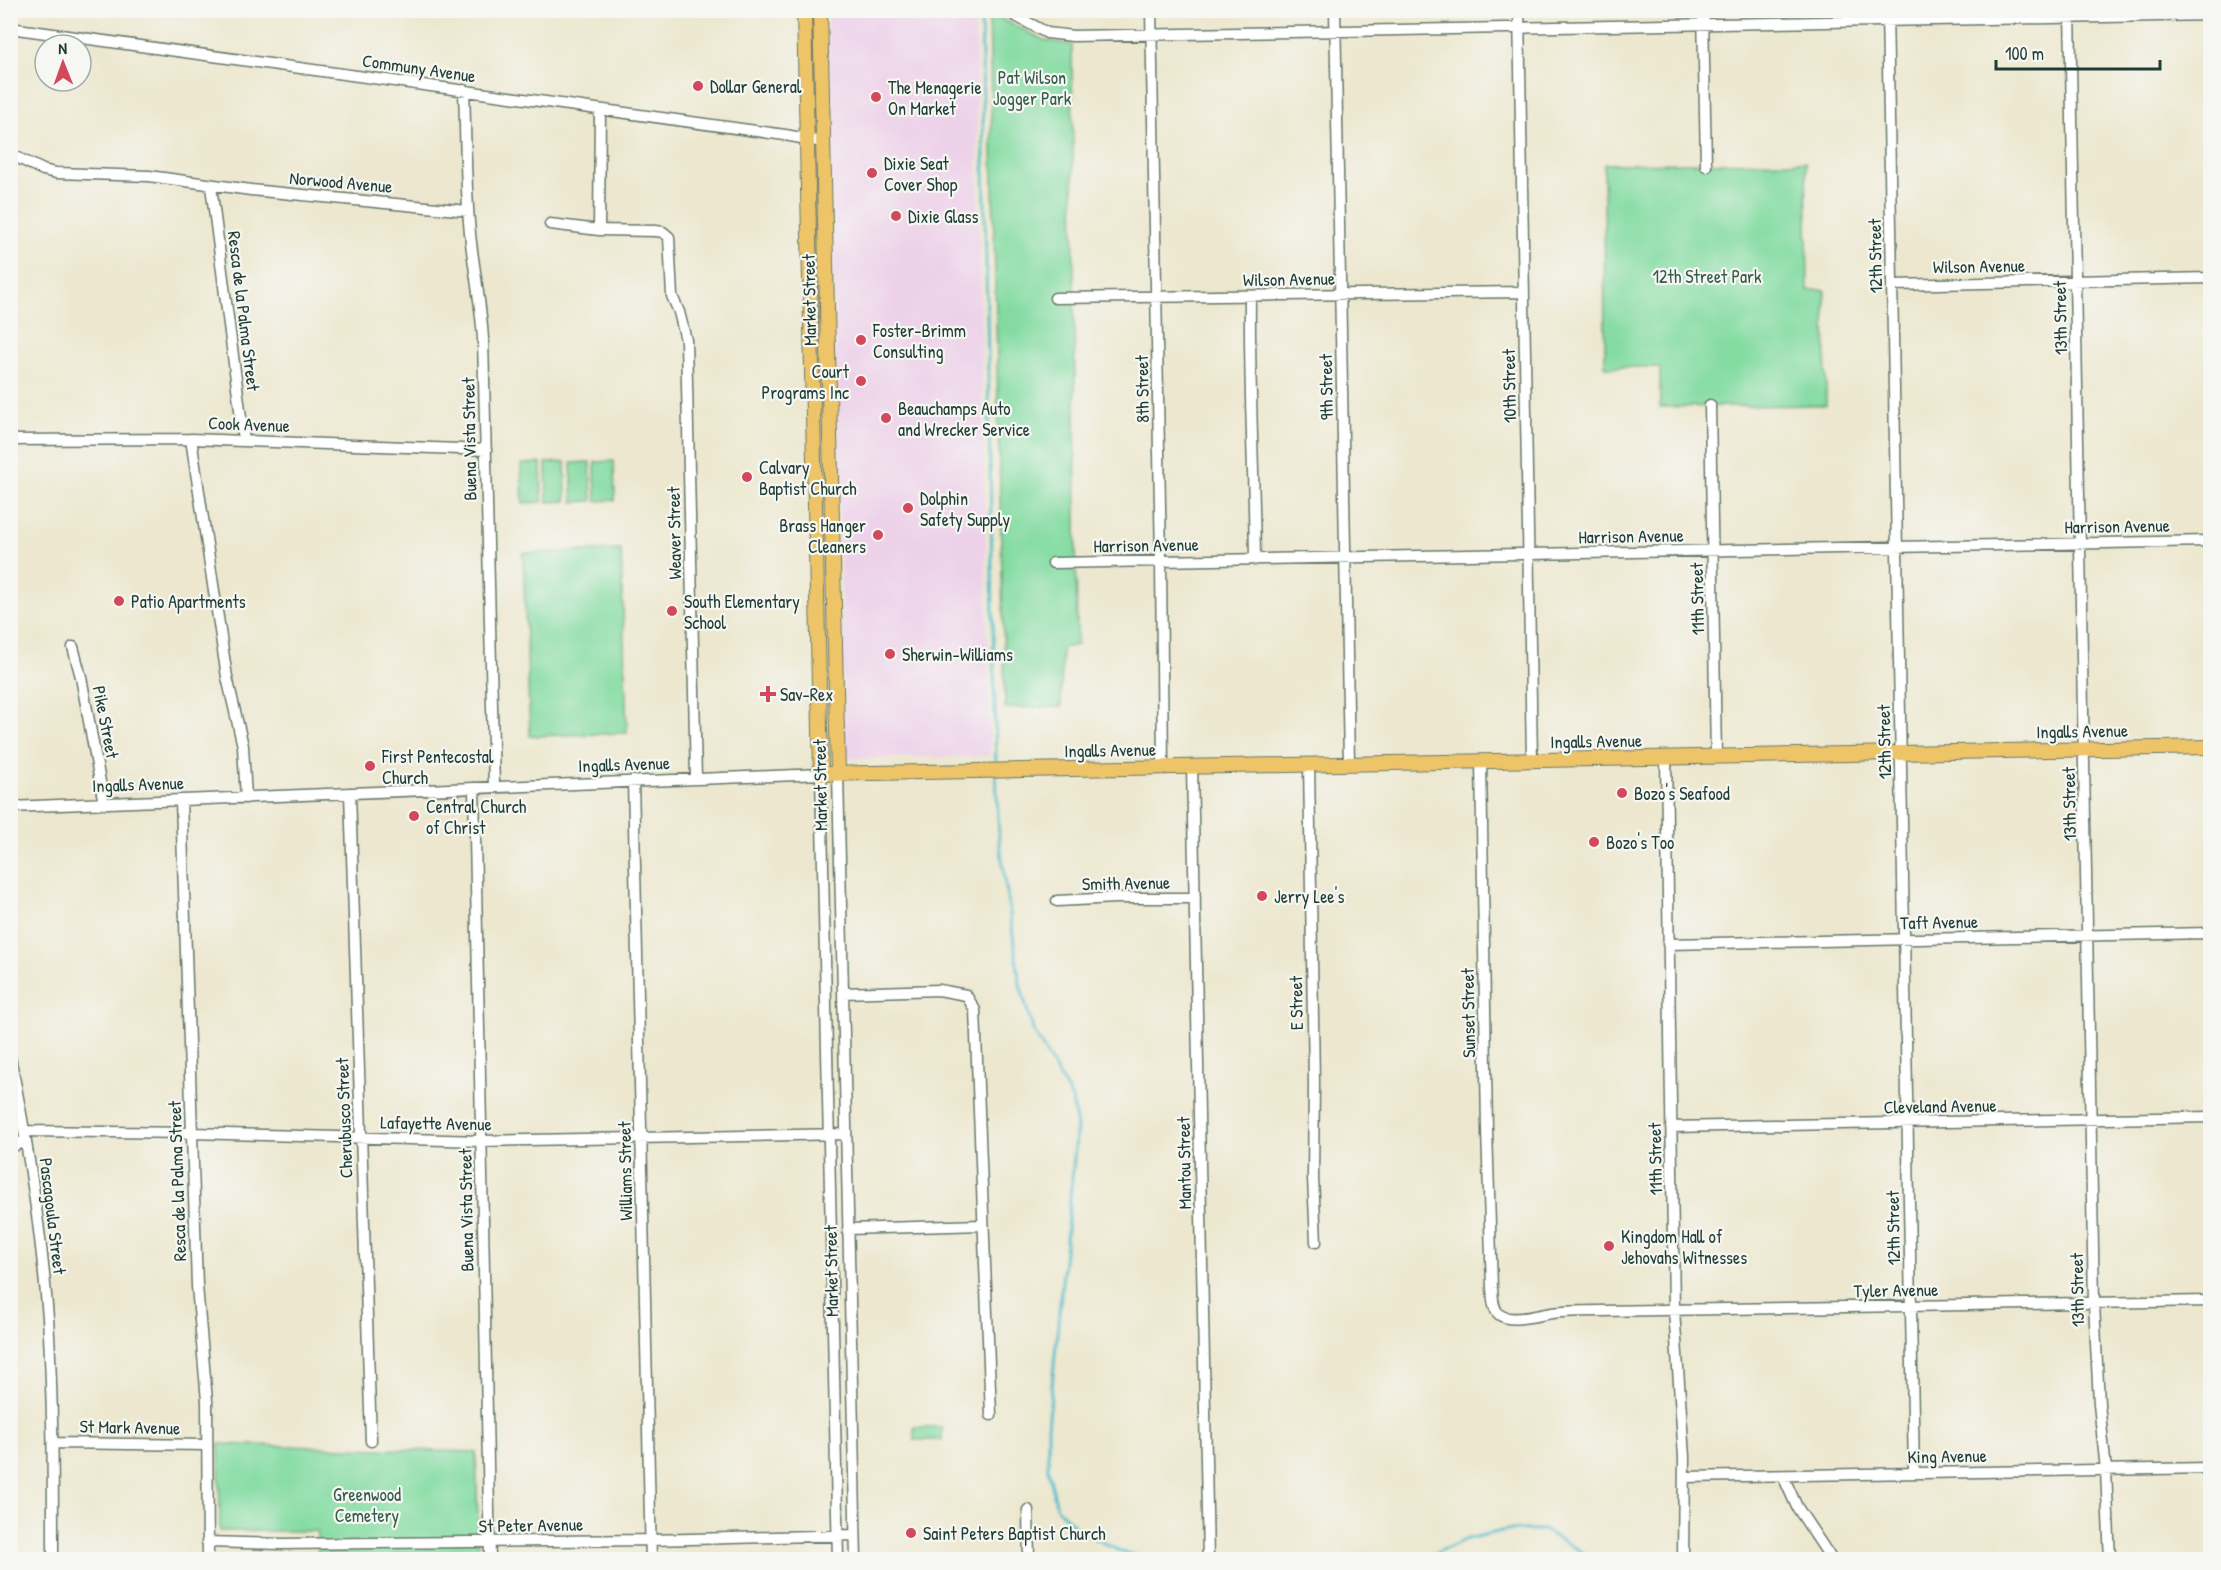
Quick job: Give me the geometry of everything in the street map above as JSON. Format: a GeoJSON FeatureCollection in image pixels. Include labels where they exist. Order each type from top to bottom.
{"type":"FeatureCollection","features":[{"type":"Feature","properties":{"kind":"main road","name":"Market Street"},"geometry":{"type":"LineString","coordinates":[[804,10],[821,774]]}},
{"type":"Feature","properties":{"kind":"main road","name":"Market Street"},"geometry":{"type":"LineString","coordinates":[[820,10],[837,774]]}},
{"type":"Feature","properties":{"kind":"main road","name":"Ingalls Avenue"},"geometry":{"type":"LineString","coordinates":[[821,774],[2211,747]]}},
{"type":"Feature","properties":{"kind":"street"},"geometry":{"type":"LineString","coordinates":[[1005,10],[1032,27],[1057,35],[1703,24],[1887,15],[2211,15]]}},
{"type":"Feature","properties":{"kind":"street","name":"8th Street"},"geometry":{"type":"LineString","coordinates":[[1151,10],[1163,767]]}},
{"type":"Feature","properties":{"kind":"street","name":"9th Street"},"geometry":{"type":"LineString","coordinates":[[1335,10],[1349,763]]}},
{"type":"Feature","properties":{"kind":"street","name":"10th Street"},"geometry":{"type":"LineString","coordinates":[[1519,10],[1532,760]]}},
{"type":"Feature","properties":{"kind":"street"},"geometry":{"type":"LineString","coordinates":[[1702,10],[1706,166]]}},
{"type":"Feature","properties":{"kind":"street","name":"13th Street"},"geometry":{"type":"LineString","coordinates":[[2071,14],[2094,1304],[2110,1560]]}},
{"type":"Feature","properties":{"kind":"street","name":"12th Street"},"geometry":{"type":"LineString","coordinates":[[1887,15],[1914,1473]]}},
{"type":"Feature","properties":{"kind":"street","name":"Communy Avenue"},"geometry":{"type":"LineString","coordinates":[[10,28],[823,142]]}},
{"type":"Feature","properties":{"kind":"street","name":"Buena Vista Street"},"geometry":{"type":"LineString","coordinates":[[464,90],[468,211],[481,303],[494,787]]}},
{"type":"Feature","properties":{"kind":"street"},"geometry":{"type":"LineString","coordinates":[[550,224],[599,230],[600,111]]}},
{"type":"Feature","properties":{"kind":"street","name":"Norwood Avenue"},"geometry":{"type":"LineString","coordinates":[[10,154],[44,170],[56,173],[149,176],[211,186],[468,211]]}},
{"type":"Feature","properties":{"kind":"street","name":"Resca de la Palma Street"},"geometry":{"type":"LineString","coordinates":[[211,186],[244,441]]}},
{"type":"Feature","properties":{"kind":"street","name":"Weaver Street"},"geometry":{"type":"LineString","coordinates":[[599,230],[656,231],[663,232],[669,237],[672,296],[679,312],[686,340],[696,779]]}},
{"type":"Feature","properties":{"kind":"street","name":"Wilson Avenue"},"geometry":{"type":"LineString","coordinates":[[1892,285],[2211,278]]}},
{"type":"Feature","properties":{"kind":"street","name":"Wilson Avenue"},"geometry":{"type":"LineString","coordinates":[[1055,298],[1524,292]]}},
{"type":"Feature","properties":{"kind":"street"},"geometry":{"type":"LineString","coordinates":[[1250,297],[1250,406],[1255,560]]}},
{"type":"Feature","properties":{"kind":"street","name":"11th Street"},"geometry":{"type":"LineString","coordinates":[[1710,405],[1716,756]]}},
{"type":"Feature","properties":{"kind":"street"},"geometry":{"type":"LineString","coordinates":[[191,439],[226,668],[243,746],[246,798]]}},
{"type":"Feature","properties":{"kind":"street","name":"Cook Avenue"},"geometry":{"type":"LineString","coordinates":[[10,440],[191,439],[486,450]]}},
{"type":"Feature","properties":{"kind":"street","name":"Harrison Avenue"},"geometry":{"type":"LineString","coordinates":[[1053,562],[2211,541]]}},
{"type":"Feature","properties":{"kind":"street","name":"Pike Street"},"geometry":{"type":"LineString","coordinates":[[73,647],[81,677],[104,804]]}},
{"type":"Feature","properties":{"kind":"street","name":"11th Street"},"geometry":{"type":"LineString","coordinates":[[1666,757],[1674,1310],[1684,1477],[1683,1560]]}},
{"type":"Feature","properties":{"kind":"street","name":"Sunset Street"},"geometry":{"type":"LineString","coordinates":[[1481,761],[1487,1130],[1494,1306],[1502,1316],[1524,1318],[1582,1311]]}},
{"type":"Feature","properties":{"kind":"street","name":"E Street"},"geometry":{"type":"LineString","coordinates":[[1309,764],[1314,1082],[1313,1178],[1316,1242]]}},
{"type":"Feature","properties":{"kind":"street","name":"Mantou Street"},"geometry":{"type":"LineString","coordinates":[[1192,766],[1208,1557]]}},
{"type":"Feature","properties":{"kind":"street","name":"Ingalls Avenue"},"geometry":{"type":"LineString","coordinates":[[10,807],[821,774]]}},
{"type":"Feature","properties":{"kind":"street","name":"Market Street"},"geometry":{"type":"LineString","coordinates":[[821,774],[838,1560]]}},
{"type":"Feature","properties":{"kind":"street","name":"Market Street"},"geometry":{"type":"LineString","coordinates":[[837,774],[856,1560]]}},
{"type":"Feature","properties":{"kind":"street","name":"Williams Street"},"geometry":{"type":"LineString","coordinates":[[633,781],[651,1560]]}},
{"type":"Feature","properties":{"kind":"street","name":"Buena Vista Street"},"geometry":{"type":"LineString","coordinates":[[474,788],[490,1560]]}},
{"type":"Feature","properties":{"kind":"street","name":"Cherubusco Street"},"geometry":{"type":"LineString","coordinates":[[350,793],[370,1441]]}},
{"type":"Feature","properties":{"kind":"street","name":"Resca de la Palma Street"},"geometry":{"type":"LineString","coordinates":[[181,800],[197,1286],[207,1401],[207,1560]]}},
{"type":"Feature","properties":{"kind":"street","name":"Smith Avenue"},"geometry":{"type":"LineString","coordinates":[[1057,901],[1195,898]]}},
{"type":"Feature","properties":{"kind":"street","name":"Taft Avenue"},"geometry":{"type":"LineString","coordinates":[[1668,944],[2211,933]]}},
{"type":"Feature","properties":{"kind":"street"},"geometry":{"type":"LineString","coordinates":[[843,993],[939,990],[966,995],[975,1010],[991,1415]]}},
{"type":"Feature","properties":{"kind":"street","name":"Pascagoula Street"},"geometry":{"type":"LineString","coordinates":[[10,1057],[16,1109],[26,1136],[33,1178],[47,1308],[53,1443],[53,1560]]}},
{"type":"Feature","properties":{"kind":"street","name":"Cleveland Avenue"},"geometry":{"type":"LineString","coordinates":[[1671,1127],[2211,1117]]}},
{"type":"Feature","properties":{"kind":"street","name":"Lafayette Avenue"},"geometry":{"type":"LineString","coordinates":[[26,1136],[192,1133],[481,1141],[846,1134]]}},
{"type":"Feature","properties":{"kind":"street"},"geometry":{"type":"LineString","coordinates":[[10,1148],[26,1136]]}},
{"type":"Feature","properties":{"kind":"street"},"geometry":{"type":"LineString","coordinates":[[848,1229],[983,1225]]}},
{"type":"Feature","properties":{"kind":"street","name":"Tyler Avenue"},"geometry":{"type":"LineString","coordinates":[[1582,1311],[2211,1301]]}},
{"type":"Feature","properties":{"kind":"street","name":"St Mark Avenue"},"geometry":{"type":"LineString","coordinates":[[53,1443],[206,1445]]}},
{"type":"Feature","properties":{"kind":"street","name":"King Avenue"},"geometry":{"type":"LineString","coordinates":[[1684,1477],[2211,1468]]}},
{"type":"Feature","properties":{"kind":"street"},"geometry":{"type":"LineString","coordinates":[[1783,1476],[1797,1507],[1832,1560]]}},
{"type":"Feature","properties":{"kind":"street"},"geometry":{"type":"LineString","coordinates":[[1028,1510],[1029,1560]]}},
{"type":"Feature","properties":{"kind":"street","name":"St Peter Avenue"},"geometry":{"type":"LineString","coordinates":[[207,1542],[281,1544],[490,1542],[855,1535]]}},
{"type":"Feature","properties":{"kind":"shaded area"},"geometry":{"type":"Polygon","coordinates":[[[827,11],[975,11],[990,756],[845,759],[827,11]]]}},
{"type":"Feature","properties":{"kind":"green space","name":"Pat Wilson Jogger Park"},"geometry":{"type":"Polygon","coordinates":[[[989,13],[1044,40],[1072,45],[1077,645],[1062,648],[1061,707],[1005,708],[989,13]]]}},
{"type":"Feature","properties":{"kind":"green space","name":"12th Street Park"},"geometry":{"type":"Polygon","coordinates":[[[1806,162],[1808,290],[1825,290],[1826,405],[1660,407],[1660,367],[1605,367],[1604,164],[1806,162]]]}},
{"type":"Feature","properties":{"kind":"green space"},"geometry":{"type":"Polygon","coordinates":[[[614,461],[615,500],[596,501],[595,462],[614,461]]]}},
{"type":"Feature","properties":{"kind":"green space"},"geometry":{"type":"Polygon","coordinates":[[[565,462],[566,501],[547,502],[546,463],[565,462]]]}},
{"type":"Feature","properties":{"kind":"green space"},"geometry":{"type":"Polygon","coordinates":[[[590,462],[592,501],[573,502],[571,463],[590,462]]]}},
{"type":"Feature","properties":{"kind":"green space"},"geometry":{"type":"Polygon","coordinates":[[[541,463],[542,502],[523,503],[521,464],[541,463]]]}},
{"type":"Feature","properties":{"kind":"green space"},"geometry":{"type":"Polygon","coordinates":[[[621,550],[627,733],[530,736],[523,553],[621,550]]]}},
{"type":"Feature","properties":{"kind":"green space"},"geometry":{"type":"Polygon","coordinates":[[[914,1427],[942,1427],[942,1440],[914,1440],[914,1427]]]}},
{"type":"Feature","properties":{"kind":"green space","name":"Greenwood Cemetery"},"geometry":{"type":"Polygon","coordinates":[[[219,1444],[476,1452],[479,1559],[318,1559],[317,1531],[220,1531],[219,1444]]]}},
{"type":"Feature","properties":{"kind":"waterway"},"geometry":{"type":"LineString","coordinates":[[981,10],[996,768]]}},
{"type":"Feature","properties":{"kind":"waterway"},"geometry":{"type":"LineString","coordinates":[[996,774],[999,838],[1020,984],[1033,1030],[1072,1099],[1077,1127],[1048,1427],[1048,1469],[1057,1508],[1081,1532],[1118,1550],[1148,1560]]}},
{"type":"Feature","properties":{"kind":"waterway"},"geometry":{"type":"LineString","coordinates":[[1420,1560],[1467,1539],[1506,1530],[1544,1530],[1596,1560]]}},
{"type":"Feature","properties":{"kind":"place","name":"Dollar General"},"geometry":{"type":"Point","coordinates":[698,86]}},
{"type":"Feature","properties":{"kind":"place","name":"The Menagerie On Market"},"geometry":{"type":"Point","coordinates":[876,97]}},
{"type":"Feature","properties":{"kind":"place","name":"Dixie Seat Cover Shop"},"geometry":{"type":"Point","coordinates":[872,173]}},
{"type":"Feature","properties":{"kind":"place","name":"Dixie Glass"},"geometry":{"type":"Point","coordinates":[896,216]}},
{"type":"Feature","properties":{"kind":"place","name":"Foster-Brimm Consulting"},"geometry":{"type":"Point","coordinates":[861,340]}},
{"type":"Feature","properties":{"kind":"place","name":"Court Programs Inc"},"geometry":{"type":"Point","coordinates":[861,381]}},
{"type":"Feature","properties":{"kind":"place","name":"Beauchamps Auto and Wrecker Service"},"geometry":{"type":"Point","coordinates":[886,418]}},
{"type":"Feature","properties":{"kind":"place","name":"Calvary Baptist Church"},"geometry":{"type":"Point","coordinates":[747,477]}},
{"type":"Feature","properties":{"kind":"place","name":"Dolphin Safety Supply"},"geometry":{"type":"Point","coordinates":[908,508]}},
{"type":"Feature","properties":{"kind":"place","name":"Brass Hanger Cleaners"},"geometry":{"type":"Point","coordinates":[878,535]}},
{"type":"Feature","properties":{"kind":"place","name":"Patio Apartments"},"geometry":{"type":"Point","coordinates":[119,601]}},
{"type":"Feature","properties":{"kind":"place","name":"South Elementary School"},"geometry":{"type":"Point","coordinates":[672,611]}},
{"type":"Feature","properties":{"kind":"place","name":"Sherwin-Williams"},"geometry":{"type":"Point","coordinates":[890,654]}},
{"type":"Feature","properties":{"kind":"place","name":"Sav-Rex"},"geometry":{"type":"Point","coordinates":[768,694]}},
{"type":"Feature","properties":{"kind":"place","name":"First Pentecostal Church"},"geometry":{"type":"Point","coordinates":[370,766]}},
{"type":"Feature","properties":{"kind":"place","name":"Bozo's Seafood"},"geometry":{"type":"Point","coordinates":[1622,793]}},
{"type":"Feature","properties":{"kind":"place","name":"Central Church of Christ"},"geometry":{"type":"Point","coordinates":[414,816]}},
{"type":"Feature","properties":{"kind":"place","name":"Bozo's Too"},"geometry":{"type":"Point","coordinates":[1594,842]}},
{"type":"Feature","properties":{"kind":"place","name":"Jerry Lee's"},"geometry":{"type":"Point","coordinates":[1262,896]}},
{"type":"Feature","properties":{"kind":"place","name":"Kingdom Hall of Jehovahs Witnesses"},"geometry":{"type":"Point","coordinates":[1609,1246]}},
{"type":"Feature","properties":{"kind":"place","name":"Saint Peters Baptist Church"},"geometry":{"type":"Point","coordinates":[911,1533]}}]}
